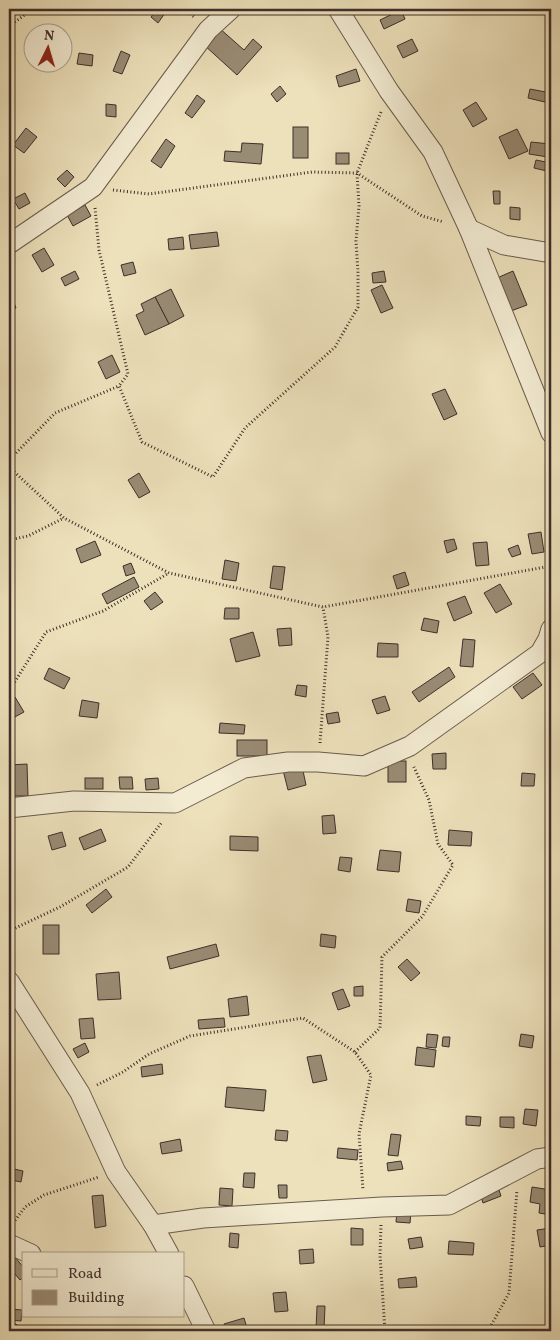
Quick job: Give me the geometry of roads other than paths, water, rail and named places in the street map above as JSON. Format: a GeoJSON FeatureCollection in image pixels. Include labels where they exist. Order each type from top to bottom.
{"type":"FeatureCollection","features":[{"type":"Feature","properties":{"kind":"street"},"geometry":{"type":"LineString","coordinates":[[9,244],[93,187],[208,30],[231,9]]}},
{"type":"Feature","properties":{"kind":"street"},"geometry":{"type":"LineString","coordinates":[[338,9],[389,91],[433,152],[469,229],[551,433]]}},
{"type":"Feature","properties":{"kind":"street"},"geometry":{"type":"LineString","coordinates":[[469,229],[504,245],[551,253]]}},
{"type":"Feature","properties":{"kind":"street"},"geometry":{"type":"LineString","coordinates":[[9,808],[74,801],[175,803],[244,768],[288,762],[318,762],[364,766],[410,746],[540,653],[551,629]]}},
{"type":"Feature","properties":{"kind":"street"},"geometry":{"type":"LineString","coordinates":[[9,980],[80,1093],[116,1172],[153,1225],[168,1252]]}},
{"type":"Feature","properties":{"kind":"street"},"geometry":{"type":"LineString","coordinates":[[153,1225],[203,1218],[373,1207],[449,1205],[537,1159],[551,1157]]}},
{"type":"Feature","properties":{"kind":"street"},"geometry":{"type":"LineString","coordinates":[[9,1244],[27,1252]]}},
{"type":"Feature","properties":{"kind":"street"},"geometry":{"type":"LineString","coordinates":[[185,1290],[188,1303],[206,1331]]}}]}
